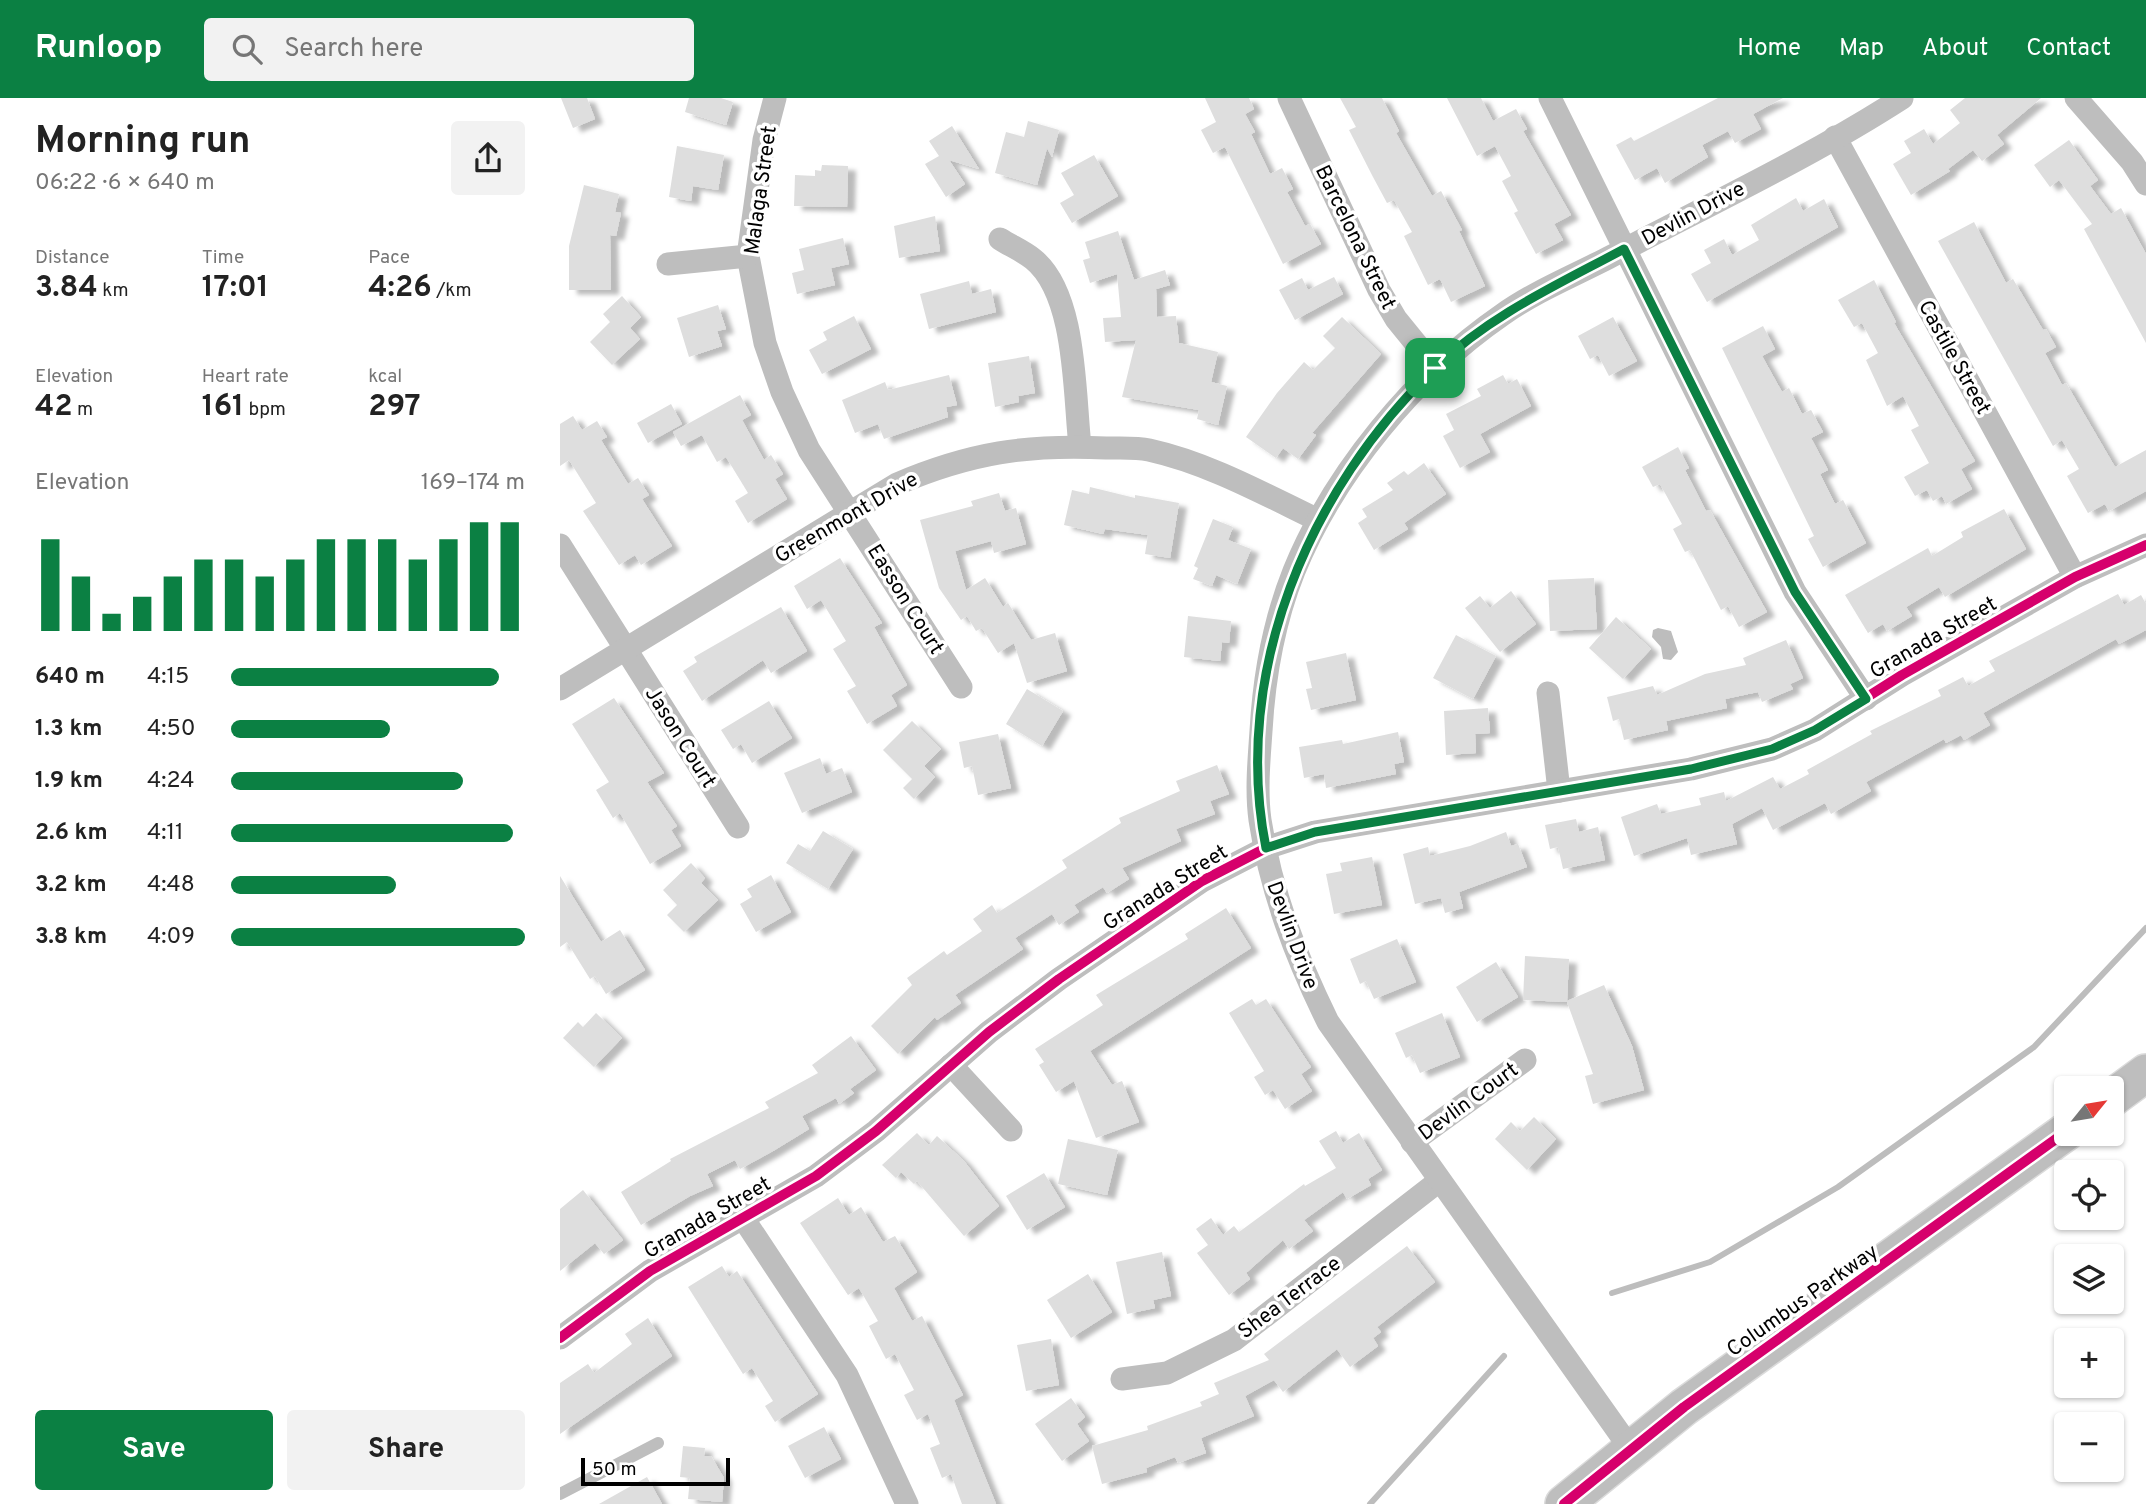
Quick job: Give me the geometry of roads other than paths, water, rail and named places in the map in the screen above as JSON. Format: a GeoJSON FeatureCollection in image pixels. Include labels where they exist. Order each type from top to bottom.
{"type":"FeatureCollection","features":[{"type":"Feature","properties":{"kind":"main road"},"geometry":{"type":"LineString","coordinates":[[2124,1089],[2146,1073]]}},
{"type":"Feature","properties":{"kind":"main road","name":"Columbus Parkway"},"geometry":{"type":"LineString","coordinates":[[1564,1504],[1630,1448],[2054,1140]]}},
{"type":"Feature","properties":{"kind":"street","name":"Malaga Street"},"geometry":{"type":"LineString","coordinates":[[775,98],[764,140],[748,257],[765,343],[782,392],[810,450],[850,512]]}},
{"type":"Feature","properties":{"kind":"street","name":"Barcelona Street"},"geometry":{"type":"LineString","coordinates":[[1289,98],[1379,290],[1396,319],[1435,368]]}},
{"type":"Feature","properties":{"kind":"street"},"geometry":{"type":"LineString","coordinates":[[1550,98],[1795,592],[1866,699]]}},
{"type":"Feature","properties":{"kind":"street","name":"Devlin Drive"},"geometry":{"type":"LineString","coordinates":[[1630,1448],[1328,1022],[1303,971],[1275,898],[1260,818],[1259,768],[1263,701],[1279,617],[1294,572],[1318,520],[1370,443],[1435,368],[1505,313],[1835,137],[1902,98]]}},
{"type":"Feature","properties":{"kind":"street"},"geometry":{"type":"LineString","coordinates":[[2076,98],[2132,162],[2146,184]]}},
{"type":"Feature","properties":{"kind":"street","name":"Castile Street"},"geometry":{"type":"LineString","coordinates":[[1835,137],[2075,578]]}},
{"type":"Feature","properties":{"kind":"street"},"geometry":{"type":"LineString","coordinates":[[1000,239],[1034,260],[1050,280],[1063,313],[1073,366],[1080,446]]}},
{"type":"Feature","properties":{"kind":"street"},"geometry":{"type":"LineString","coordinates":[[668,264],[748,257]]}},
{"type":"Feature","properties":{"kind":"street","name":"Greenmont Drive"},"geometry":{"type":"LineString","coordinates":[[560,689],[897,484],[947,463],[991,453],[1080,446],[1148,450],[1222,475],[1318,520]]}},
{"type":"Feature","properties":{"kind":"street","name":"Easson Court"},"geometry":{"type":"LineString","coordinates":[[850,512],[961,687]]}},
{"type":"Feature","properties":{"kind":"street","name":"Jason Court"},"geometry":{"type":"LineString","coordinates":[[560,545],[737,827]]}},
{"type":"Feature","properties":{"kind":"street","name":"Granada Street"},"geometry":{"type":"LineString","coordinates":[[560,1338],[650,1271],[826,1168],[876,1131],[951,1065],[1059,979],[1202,881],[1266,848],[1315,832],[1691,769],[1772,749],[1815,730],[1902,675],[2075,578],[2146,545]]}},
{"type":"Feature","properties":{"kind":"street"},"geometry":{"type":"LineString","coordinates":[[1548,693],[1559,791]]}},
{"type":"Feature","properties":{"kind":"street","name":"Devlin Court"},"geometry":{"type":"LineString","coordinates":[[1412,1142],[1525,1060]]}},
{"type":"Feature","properties":{"kind":"street"},"geometry":{"type":"LineString","coordinates":[[951,1065],[1011,1130]]}},
{"type":"Feature","properties":{"kind":"street","name":"Shea Terrace"},"geometry":{"type":"LineString","coordinates":[[1122,1379],[1167,1373],[1234,1340],[1271,1315],[1439,1181]]}},
{"type":"Feature","properties":{"kind":"street","name":"Granada Street"},"geometry":{"type":"LineString","coordinates":[[743,1218],[847,1375],[907,1504]]}},
{"type":"Feature","properties":{"kind":"lane"},"geometry":{"type":"LineString","coordinates":[[560,1494],[658,1443]]}},
{"type":"Feature","properties":{"kind":"waterway"},"geometry":{"type":"LineString","coordinates":[[1612,1293],[1710,1262],[1838,1187],[2034,1047],[2146,928]]}},
{"type":"Feature","properties":{"kind":"waterway"},"geometry":{"type":"LineString","coordinates":[[1370,1504],[1504,1356]]}}]}
